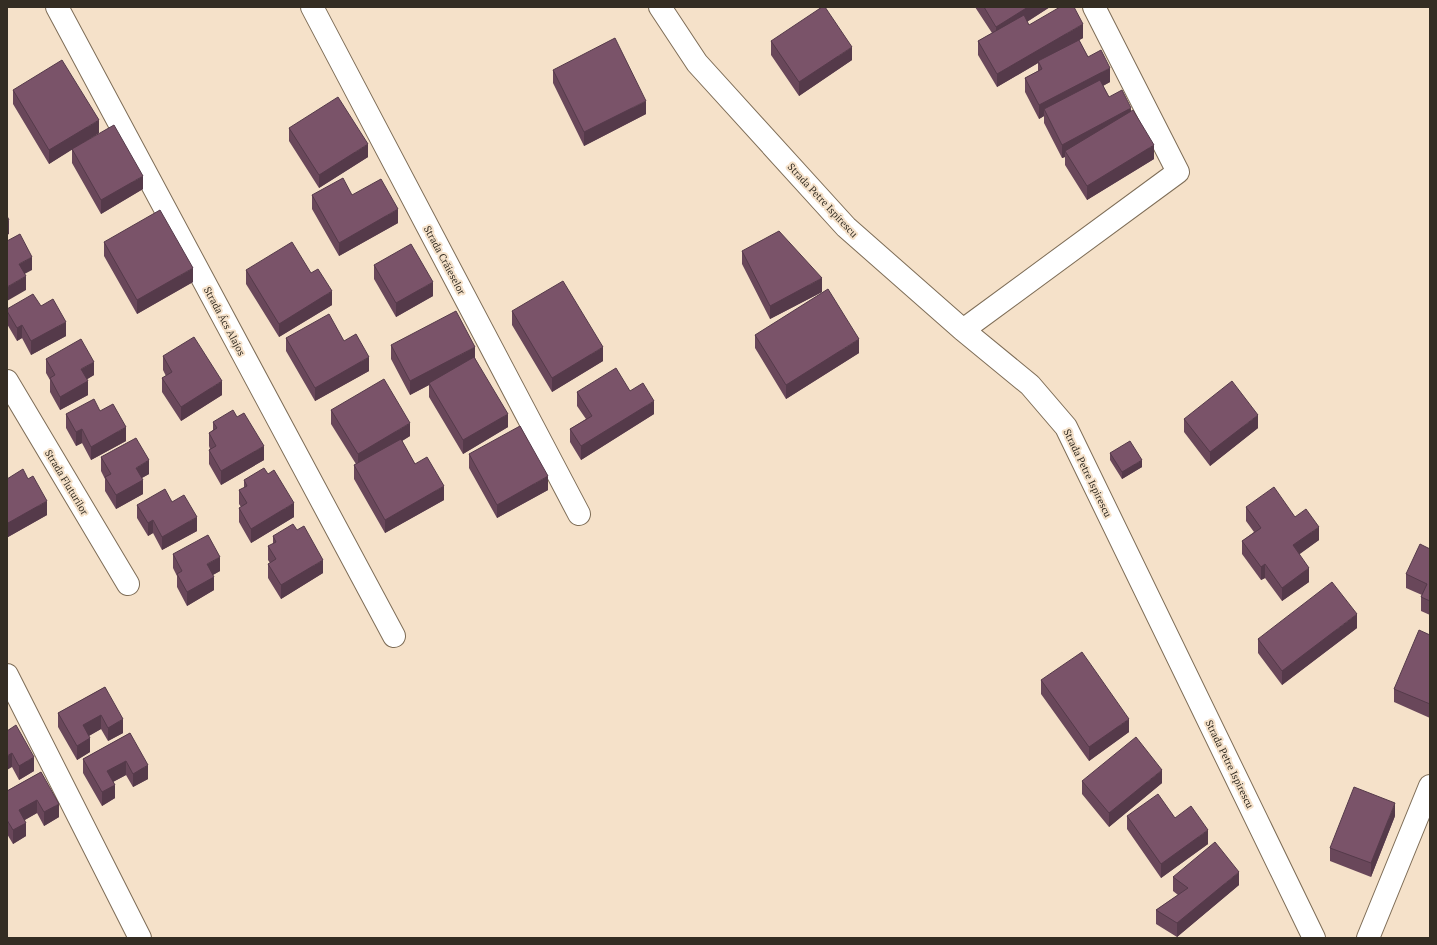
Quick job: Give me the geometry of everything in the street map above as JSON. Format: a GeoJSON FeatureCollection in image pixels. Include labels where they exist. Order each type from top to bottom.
{"type":"FeatureCollection","features":[{"type":"Feature","properties":{"kind":"street","name":"Strada Ács Alajos"},"geometry":{"type":"LineString","coordinates":[[57,7],[394,636]]}},
{"type":"Feature","properties":{"kind":"street","name":"Strada Crăieselor"},"geometry":{"type":"LineString","coordinates":[[312,7],[579,514]]}},
{"type":"Feature","properties":{"kind":"street","name":"Strada Petre Ispirescu"},"geometry":{"type":"LineString","coordinates":[[660,7],[697,63],[846,227],[963,330],[1030,384],[1066,428],[1314,938]]}},
{"type":"Feature","properties":{"kind":"street"},"geometry":{"type":"LineString","coordinates":[[963,330],[1178,172],[1094,7]]}},
{"type":"Feature","properties":{"kind":"street","name":"Strada Fluturilor"},"geometry":{"type":"LineString","coordinates":[[7,381],[128,584]]}},
{"type":"Feature","properties":{"kind":"street"},"geometry":{"type":"LineString","coordinates":[[7,675],[140,938]]}},
{"type":"Feature","properties":{"kind":"street"},"geometry":{"type":"LineString","coordinates":[[1368,938],[1430,786]]}},
{"type":"Feature","properties":{"kind":"building"},"geometry":{"type":"Polygon","coordinates":[[[822,7],[825,7],[852,47],[799,82],[771,41],[822,7]]]}},
{"type":"Feature","properties":{"kind":"building"},"geometry":{"type":"Polygon","coordinates":[[[984,7],[1028,7],[996,27],[984,7]]]}},
{"type":"Feature","properties":{"kind":"building"},"geometry":{"type":"Polygon","coordinates":[[[1060,7],[1074,7],[1083,24],[997,74],[978,41],[1024,15],[1029,25],[1060,7]]]}},
{"type":"Feature","properties":{"kind":"building"},"geometry":{"type":"Polygon","coordinates":[[[615,38],[646,101],[584,132],[553,70],[615,38]]]}},
{"type":"Feature","properties":{"kind":"building"},"geometry":{"type":"Polygon","coordinates":[[[1079,40],[1088,57],[1101,50],[1110,68],[1039,105],[1025,78],[1042,69],[1038,61],[1079,40]]]}},
{"type":"Feature","properties":{"kind":"building"},"geometry":{"type":"Polygon","coordinates":[[[62,60],[99,120],[49,150],[13,90],[62,60]]]}},
{"type":"Feature","properties":{"kind":"building"},"geometry":{"type":"Polygon","coordinates":[[[1100,80],[1109,97],[1122,90],[1131,108],[1062,145],[1044,109],[1100,80]]]}},
{"type":"Feature","properties":{"kind":"building"},"geometry":{"type":"Polygon","coordinates":[[[338,97],[368,144],[319,175],[289,128],[338,97]]]}},
{"type":"Feature","properties":{"kind":"building"},"geometry":{"type":"Polygon","coordinates":[[[1133,110],[1154,145],[1087,186],[1065,151],[1133,110]]]}},
{"type":"Feature","properties":{"kind":"building"},"geometry":{"type":"Polygon","coordinates":[[[114,125],[143,176],[101,200],[72,149],[114,125]]]}},
{"type":"Feature","properties":{"kind":"building"},"geometry":{"type":"Polygon","coordinates":[[[343,178],[352,195],[381,179],[398,209],[339,243],[312,195],[343,178]]]}},
{"type":"Feature","properties":{"kind":"building"},"geometry":{"type":"Polygon","coordinates":[[[160,210],[193,268],[137,300],[104,242],[160,210]]]}},
{"type":"Feature","properties":{"kind":"building"},"geometry":{"type":"Polygon","coordinates":[[[779,231],[822,278],[770,306],[742,251],[779,231]]]}},
{"type":"Feature","properties":{"kind":"building"},"geometry":{"type":"Polygon","coordinates":[[[20,234],[32,257],[19,264],[26,276],[7,287],[7,241],[20,234]]]}},
{"type":"Feature","properties":{"kind":"building"},"geometry":{"type":"Polygon","coordinates":[[[292,242],[311,273],[318,269],[332,291],[279,324],[246,270],[292,242]]]}},
{"type":"Feature","properties":{"kind":"building"},"geometry":{"type":"Polygon","coordinates":[[[411,244],[433,282],[396,303],[374,265],[411,244]]]}},
{"type":"Feature","properties":{"kind":"building"},"geometry":{"type":"Polygon","coordinates":[[[563,281],[603,347],[552,378],[512,311],[563,281]]]}},
{"type":"Feature","properties":{"kind":"building"},"geometry":{"type":"Polygon","coordinates":[[[828,289],[859,339],[786,385],[755,335],[828,289]]]}},
{"type":"Feature","properties":{"kind":"building"},"geometry":{"type":"Polygon","coordinates":[[[33,294],[41,306],[53,299],[66,322],[31,341],[22,325],[17,328],[7,309],[33,294]]]}},
{"type":"Feature","properties":{"kind":"building"},"geometry":{"type":"Polygon","coordinates":[[[456,311],[475,347],[410,381],[391,345],[456,311]]]}},
{"type":"Feature","properties":{"kind":"building"},"geometry":{"type":"Polygon","coordinates":[[[329,314],[344,341],[356,334],[369,357],[315,388],[286,338],[329,314]]]}},
{"type":"Feature","properties":{"kind":"building"},"geometry":{"type":"Polygon","coordinates":[[[194,337],[222,381],[181,407],[162,378],[172,372],[163,356],[194,337]]]}},
{"type":"Feature","properties":{"kind":"building"},"geometry":{"type":"Polygon","coordinates":[[[81,339],[94,362],[81,369],[88,381],[60,397],[50,378],[55,375],[46,359],[81,339]]]}},
{"type":"Feature","properties":{"kind":"building"},"geometry":{"type":"Polygon","coordinates":[[[474,357],[508,414],[463,440],[429,383],[474,357]]]}},
{"type":"Feature","properties":{"kind":"building"},"geometry":{"type":"Polygon","coordinates":[[[616,368],[630,391],[643,383],[654,401],[581,446],[570,429],[592,416],[577,392],[616,368]]]}},
{"type":"Feature","properties":{"kind":"building"},"geometry":{"type":"Polygon","coordinates":[[[384,379],[410,423],[358,454],[331,410],[384,379]]]}},
{"type":"Feature","properties":{"kind":"building"},"geometry":{"type":"Polygon","coordinates":[[[1232,381],[1258,415],[1210,452],[1184,419],[1232,381]]]}},
{"type":"Feature","properties":{"kind":"building"},"geometry":{"type":"Polygon","coordinates":[[[94,399],[100,411],[113,404],[126,427],[91,447],[82,429],[76,432],[66,414],[94,399]]]}},
{"type":"Feature","properties":{"kind":"building"},"geometry":{"type":"Polygon","coordinates":[[[233,410],[237,417],[244,413],[264,446],[221,471],[209,450],[216,446],[209,433],[217,428],[213,422],[233,410]]]}},
{"type":"Feature","properties":{"kind":"building"},"geometry":{"type":"Polygon","coordinates":[[[520,426],[548,476],[497,505],[469,454],[520,426]]]}},
{"type":"Feature","properties":{"kind":"building"},"geometry":{"type":"Polygon","coordinates":[[[136,438],[149,460],[136,468],[143,480],[116,495],[105,477],[111,474],[101,457],[136,438]]]}},
{"type":"Feature","properties":{"kind":"building"},"geometry":{"type":"Polygon","coordinates":[[[401,439],[415,464],[427,457],[444,486],[385,520],[354,465],[401,439]]]}},
{"type":"Feature","properties":{"kind":"building"},"geometry":{"type":"Polygon","coordinates":[[[1130,441],[1142,460],[1122,472],[1110,453],[1130,441]]]}},
{"type":"Feature","properties":{"kind":"building"},"geometry":{"type":"Polygon","coordinates":[[[264,468],[268,474],[274,470],[294,503],[251,529],[239,508],[247,503],[239,490],[247,486],[244,480],[264,468]]]}},
{"type":"Feature","properties":{"kind":"building"},"geometry":{"type":"Polygon","coordinates":[[[23,469],[28,479],[33,476],[47,501],[8,523],[7,479],[23,469]]]}},
{"type":"Feature","properties":{"kind":"building"},"geometry":{"type":"Polygon","coordinates":[[[1274,487],[1295,517],[1306,509],[1319,527],[1293,545],[1309,568],[1282,588],[1265,564],[1261,567],[1242,541],[1261,528],[1246,507],[1274,487]]]}},
{"type":"Feature","properties":{"kind":"building"},"geometry":{"type":"Polygon","coordinates":[[[165,489],[172,502],[184,495],[197,517],[162,537],[153,520],[148,523],[137,505],[165,489]]]}},
{"type":"Feature","properties":{"kind":"building"},"geometry":{"type":"Polygon","coordinates":[[[293,524],[297,530],[304,526],[323,560],[281,585],[268,564],[276,559],[268,546],[276,542],[273,536],[293,524]]]}},
{"type":"Feature","properties":{"kind":"building"},"geometry":{"type":"Polygon","coordinates":[[[208,535],[220,557],[207,564],[214,577],[187,592],[177,574],[182,571],[173,554],[208,535]]]}},
{"type":"Feature","properties":{"kind":"building"},"geometry":{"type":"Polygon","coordinates":[[[1420,544],[1430,549],[1430,601],[1421,597],[1427,584],[1406,574],[1420,544]]]}},
{"type":"Feature","properties":{"kind":"building"},"geometry":{"type":"Polygon","coordinates":[[[1332,582],[1357,614],[1282,671],[1258,639],[1332,582]]]}},
{"type":"Feature","properties":{"kind":"building"},"geometry":{"type":"Polygon","coordinates":[[[1419,630],[1430,635],[1430,704],[1394,689],[1419,630]]]}},
{"type":"Feature","properties":{"kind":"building"},"geometry":{"type":"Polygon","coordinates":[[[1082,652],[1129,719],[1089,747],[1041,680],[1082,652]]]}},
{"type":"Feature","properties":{"kind":"building"},"geometry":{"type":"Polygon","coordinates":[[[105,687],[123,719],[108,728],[101,715],[83,725],[90,738],[77,746],[58,713],[105,687]]]}},
{"type":"Feature","properties":{"kind":"building"},"geometry":{"type":"Polygon","coordinates":[[[16,725],[34,757],[19,766],[12,753],[7,756],[7,731],[16,725]]]}},
{"type":"Feature","properties":{"kind":"building"},"geometry":{"type":"Polygon","coordinates":[[[130,733],[148,765],[133,774],[126,761],[107,771],[115,785],[102,792],[83,759],[130,733]]]}},
{"type":"Feature","properties":{"kind":"building"},"geometry":{"type":"Polygon","coordinates":[[[1136,737],[1162,770],[1109,813],[1082,781],[1136,737]]]}},
{"type":"Feature","properties":{"kind":"building"},"geometry":{"type":"Polygon","coordinates":[[[41,772],[59,804],[44,812],[37,800],[19,810],[26,823],[13,830],[7,820],[7,791],[41,772]]]}},
{"type":"Feature","properties":{"kind":"building"},"geometry":{"type":"Polygon","coordinates":[[[1354,787],[1395,803],[1371,863],[1330,848],[1354,787]]]}},
{"type":"Feature","properties":{"kind":"building"},"geometry":{"type":"Polygon","coordinates":[[[1158,794],[1175,818],[1191,806],[1208,830],[1161,864],[1127,816],[1158,794]]]}},
{"type":"Feature","properties":{"kind":"building"},"geometry":{"type":"Polygon","coordinates":[[[1215,842],[1239,872],[1177,923],[1156,910],[1188,888],[1173,877],[1215,842]]]}}]}
